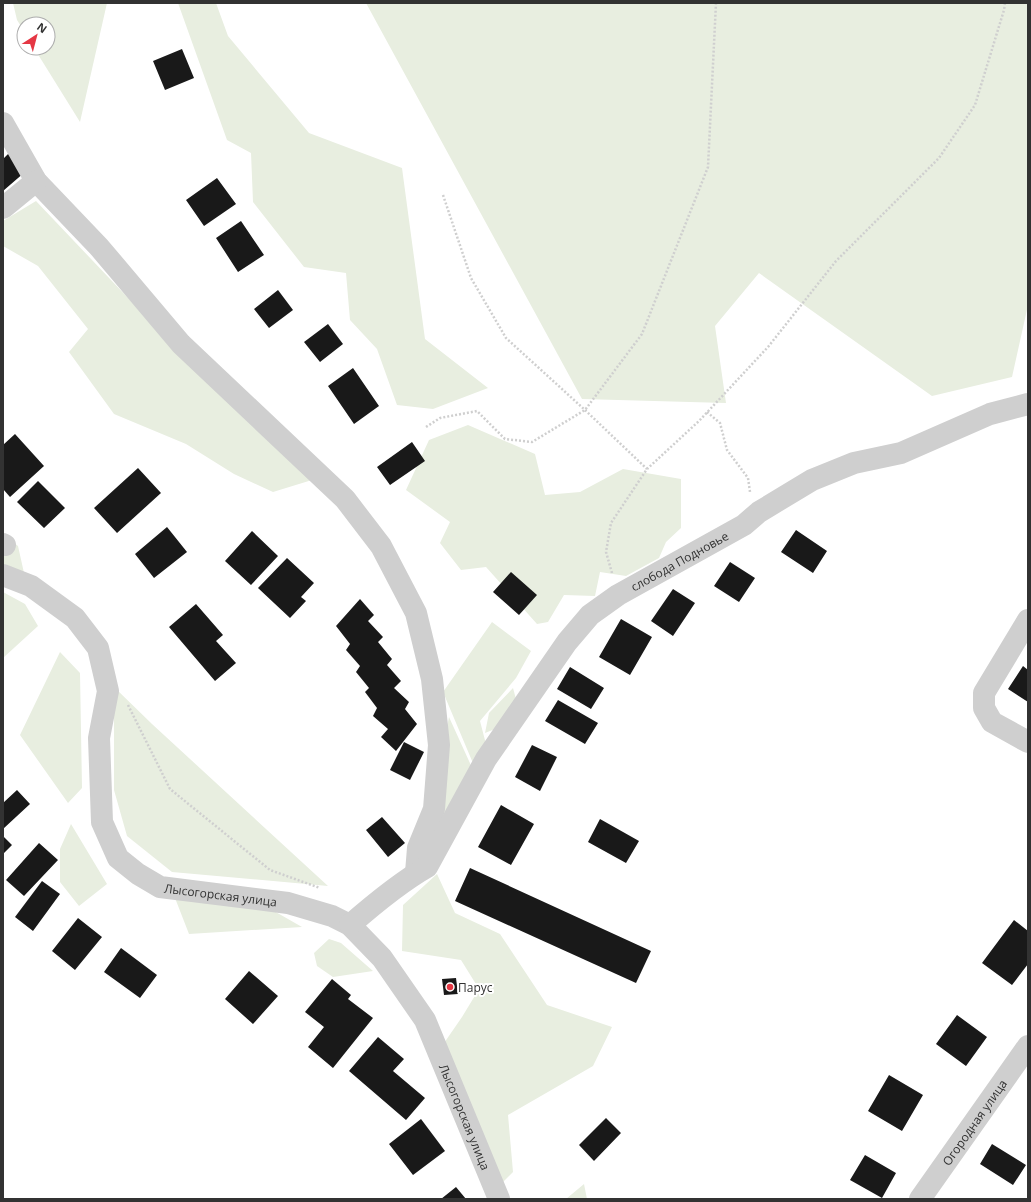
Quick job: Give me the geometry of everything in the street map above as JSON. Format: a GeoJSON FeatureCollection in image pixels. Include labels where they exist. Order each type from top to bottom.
{"type":"FeatureCollection","features":[{"type":"Feature","properties":{"kind":"street"},"geometry":{"type":"LineString","coordinates":[[3,123],[36,181],[99,247],[181,344],[345,498],[381,546],[416,613],[432,679],[439,745],[434,809],[418,848],[427,863],[371,906],[350,925]]}},
{"type":"Feature","properties":{"kind":"street"},"geometry":{"type":"LineString","coordinates":[[3,208],[36,181]]}},
{"type":"Feature","properties":{"kind":"street","name":"слобода Подновье"},"geometry":{"type":"LineString","coordinates":[[427,863],[486,759],[567,642],[590,615],[618,595],[744,525],[759,512],[812,480],[854,463],[901,453],[990,414],[1028,404]]}},
{"type":"Feature","properties":{"kind":"street","name":"Лысогорская улица"},"geometry":{"type":"LineString","coordinates":[[3,575],[31,586],[75,618],[98,648],[108,691],[99,738],[102,822],[118,858],[138,874],[160,886],[288,903],[332,916],[350,925],[382,958],[426,1020],[499,1199]]}},
{"type":"Feature","properties":{"kind":"street"},"geometry":{"type":"LineString","coordinates":[[1028,620],[984,693],[984,708],[992,722],[1028,742]]}},
{"type":"Feature","properties":{"kind":"street","name":"Огородная улица"},"geometry":{"type":"LineString","coordinates":[[920,1199],[1028,1046]]}},
{"type":"Feature","properties":{"kind":"path"},"geometry":{"type":"LineString","coordinates":[[426,427],[440,418],[477,411],[505,439],[532,442],[585,410],[642,334],[708,167],[716,3]]}},
{"type":"Feature","properties":{"kind":"path"},"geometry":{"type":"LineString","coordinates":[[618,595],[606,552],[611,523],[646,469],[707,412],[768,347],[836,260],[939,158],[975,105],[1005,3]]}},
{"type":"Feature","properties":{"kind":"path"},"geometry":{"type":"LineString","coordinates":[[443,195],[471,278],[506,338],[585,410],[646,469]]}},
{"type":"Feature","properties":{"kind":"path"},"geometry":{"type":"LineString","coordinates":[[707,412],[720,423],[727,450],[748,478],[750,496],[759,512]]}},
{"type":"Feature","properties":{"kind":"path"},"geometry":{"type":"LineString","coordinates":[[126,700],[170,789],[270,870],[320,888]]}},
{"type":"Feature","properties":{"kind":"shaded area"},"geometry":{"type":"Polygon","coordinates":[[[13,3],[107,3],[80,122],[39,56],[56,56],[56,16],[16,16],[13,3]]]}},
{"type":"Feature","properties":{"kind":"shaded area"},"geometry":{"type":"Polygon","coordinates":[[[178,3],[216,3],[228,36],[309,133],[402,168],[425,339],[488,388],[433,409],[397,405],[377,349],[350,320],[346,273],[304,267],[253,202],[251,153],[227,140],[178,3]]]}},
{"type":"Feature","properties":{"kind":"shaded area"},"geometry":{"type":"Polygon","coordinates":[[[366,3],[1028,3],[1028,305],[1012,377],[932,396],[759,273],[715,326],[726,403],[582,399],[366,3]]]}},
{"type":"Feature","properties":{"kind":"shaded area"},"geometry":{"type":"Polygon","coordinates":[[[36,201],[186,359],[312,480],[273,492],[234,474],[186,444],[114,414],[69,352],[88,329],[38,266],[3,246],[3,221],[36,201]]]}},
{"type":"Feature","properties":{"kind":"shaded area"},"geometry":{"type":"Polygon","coordinates":[[[468,425],[535,454],[545,495],[580,492],[623,469],[681,479],[681,528],[666,542],[659,558],[626,576],[600,572],[595,596],[564,595],[548,622],[537,624],[486,567],[461,570],[440,543],[450,522],[406,490],[429,440],[468,425]]]}},
{"type":"Feature","properties":{"kind":"shaded area"},"geometry":{"type":"Polygon","coordinates":[[[3,534],[18,546],[24,573],[3,565],[3,534]]]}},
{"type":"Feature","properties":{"kind":"shaded area"},"geometry":{"type":"Polygon","coordinates":[[[3,592],[25,604],[38,626],[3,658],[3,592]]]}},
{"type":"Feature","properties":{"kind":"shaded area"},"geometry":{"type":"Polygon","coordinates":[[[492,622],[531,651],[516,678],[480,721],[487,748],[475,768],[443,692],[492,622]]]}},
{"type":"Feature","properties":{"kind":"shaded area"},"geometry":{"type":"Polygon","coordinates":[[[60,652],[80,673],[82,788],[68,803],[20,735],[60,652]]]}},
{"type":"Feature","properties":{"kind":"shaded area"},"geometry":{"type":"Polygon","coordinates":[[[114,687],[152,724],[328,886],[172,872],[127,836],[114,790],[114,687]]]}},
{"type":"Feature","properties":{"kind":"shaded area"},"geometry":{"type":"Polygon","coordinates":[[[513,688],[516,699],[500,727],[485,733],[489,713],[513,688]]]}},
{"type":"Feature","properties":{"kind":"shaded area"},"geometry":{"type":"Polygon","coordinates":[[[449,717],[474,772],[424,866],[443,747],[449,717]]]}},
{"type":"Feature","properties":{"kind":"shaded area"},"geometry":{"type":"Polygon","coordinates":[[[71,824],[107,884],[79,906],[60,882],[60,849],[71,824]]]}},
{"type":"Feature","properties":{"kind":"shaded area"},"geometry":{"type":"Polygon","coordinates":[[[437,874],[455,913],[500,934],[547,1005],[612,1027],[593,1066],[508,1115],[513,1172],[502,1183],[442,1046],[479,989],[461,960],[402,951],[403,905],[437,874]]]}},
{"type":"Feature","properties":{"kind":"shaded area"},"geometry":{"type":"Polygon","coordinates":[[[175,898],[274,911],[302,927],[189,934],[175,898]]]}},
{"type":"Feature","properties":{"kind":"shaded area"},"geometry":{"type":"Polygon","coordinates":[[[329,939],[341,943],[373,971],[333,977],[317,966],[314,953],[329,939]]]}},
{"type":"Feature","properties":{"kind":"shaded area"},"geometry":{"type":"Polygon","coordinates":[[[584,1184],[587,1199],[566,1199],[584,1184]]]}},
{"type":"Feature","properties":{"kind":"building"},"geometry":{"type":"Polygon","coordinates":[[[182,49],[194,78],[165,90],[153,61],[182,49]]]}},
{"type":"Feature","properties":{"kind":"building"},"geometry":{"type":"Polygon","coordinates":[[[9,153],[25,172],[3,191],[3,159],[9,153]]]}},
{"type":"Feature","properties":{"kind":"building"},"geometry":{"type":"Polygon","coordinates":[[[217,178],[236,204],[204,226],[186,200],[217,178]]]}},
{"type":"Feature","properties":{"kind":"building"},"geometry":{"type":"Polygon","coordinates":[[[241,221],[264,255],[238,272],[216,238],[241,221]]]}},
{"type":"Feature","properties":{"kind":"building"},"geometry":{"type":"Polygon","coordinates":[[[278,290],[293,310],[269,328],[254,309],[278,290]]]}},
{"type":"Feature","properties":{"kind":"building"},"geometry":{"type":"Polygon","coordinates":[[[328,324],[343,344],[320,362],[304,342],[328,324]]]}},
{"type":"Feature","properties":{"kind":"building"},"geometry":{"type":"Polygon","coordinates":[[[353,368],[379,406],[354,424],[328,386],[353,368]]]}},
{"type":"Feature","properties":{"kind":"building"},"geometry":{"type":"Polygon","coordinates":[[[15,434],[44,466],[10,497],[3,489],[3,445],[15,434]]]}},
{"type":"Feature","properties":{"kind":"building"},"geometry":{"type":"Polygon","coordinates":[[[412,442],[425,461],[390,485],[377,467],[412,442]]]}},
{"type":"Feature","properties":{"kind":"building"},"geometry":{"type":"Polygon","coordinates":[[[138,468],[161,493],[117,533],[94,508],[138,468]]]}},
{"type":"Feature","properties":{"kind":"building"},"geometry":{"type":"Polygon","coordinates":[[[38,481],[65,508],[44,528],[17,502],[38,481]]]}},
{"type":"Feature","properties":{"kind":"building"},"geometry":{"type":"Polygon","coordinates":[[[167,527],[187,552],[154,578],[135,554],[167,527]]]}},
{"type":"Feature","properties":{"kind":"building"},"geometry":{"type":"Polygon","coordinates":[[[796,530],[827,551],[813,573],[781,552],[796,530]]]}},
{"type":"Feature","properties":{"kind":"building"},"geometry":{"type":"Polygon","coordinates":[[[252,531],[278,556],[251,585],[225,561],[252,531]]]}},
{"type":"Feature","properties":{"kind":"building"},"geometry":{"type":"Polygon","coordinates":[[[287,558],[314,583],[301,597],[306,601],[290,618],[258,588],[287,558]]]}},
{"type":"Feature","properties":{"kind":"building"},"geometry":{"type":"Polygon","coordinates":[[[730,562],[755,578],[739,602],[714,586],[730,562]]]}},
{"type":"Feature","properties":{"kind":"building"},"geometry":{"type":"Polygon","coordinates":[[[511,572],[537,595],[519,615],[493,592],[511,572]]]}},
{"type":"Feature","properties":{"kind":"building"},"geometry":{"type":"Polygon","coordinates":[[[673,589],[695,603],[673,636],[651,621],[673,589]]]}},
{"type":"Feature","properties":{"kind":"building"},"geometry":{"type":"Polygon","coordinates":[[[360,599],[374,615],[368,621],[383,637],[378,642],[392,659],[387,665],[401,681],[394,688],[409,702],[405,709],[417,724],[396,751],[381,737],[388,729],[373,716],[377,708],[365,692],[369,688],[356,672],[360,666],[346,650],[350,644],[336,626],[360,599]]]}},
{"type":"Feature","properties":{"kind":"building"},"geometry":{"type":"Polygon","coordinates":[[[196,604],[223,635],[216,641],[236,663],[215,681],[169,627],[196,604]]]}},
{"type":"Feature","properties":{"kind":"building"},"geometry":{"type":"Polygon","coordinates":[[[621,619],[652,637],[630,675],[599,657],[621,619]]]}},
{"type":"Feature","properties":{"kind":"building"},"geometry":{"type":"Polygon","coordinates":[[[1023,666],[1028,670],[1028,702],[1008,689],[1023,666]]]}},
{"type":"Feature","properties":{"kind":"building"},"geometry":{"type":"Polygon","coordinates":[[[570,667],[604,688],[591,709],[557,689],[570,667]]]}},
{"type":"Feature","properties":{"kind":"building"},"geometry":{"type":"Polygon","coordinates":[[[558,700],[598,723],[585,744],[545,721],[558,700]]]}},
{"type":"Feature","properties":{"kind":"building"},"geometry":{"type":"Polygon","coordinates":[[[404,742],[424,752],[410,780],[390,770],[404,742]]]}},
{"type":"Feature","properties":{"kind":"building"},"geometry":{"type":"Polygon","coordinates":[[[532,745],[557,757],[540,791],[515,777],[532,745]]]}},
{"type":"Feature","properties":{"kind":"building"},"geometry":{"type":"Polygon","coordinates":[[[17,790],[30,804],[3,829],[3,803],[17,790]]]}},
{"type":"Feature","properties":{"kind":"building"},"geometry":{"type":"Polygon","coordinates":[[[501,805],[534,824],[511,865],[478,847],[501,805]]]}},
{"type":"Feature","properties":{"kind":"building"},"geometry":{"type":"Polygon","coordinates":[[[382,817],[405,843],[388,857],[366,830],[382,817]]]}},
{"type":"Feature","properties":{"kind":"building"},"geometry":{"type":"Polygon","coordinates":[[[600,819],[639,841],[626,863],[588,842],[600,819]]]}},
{"type":"Feature","properties":{"kind":"building"},"geometry":{"type":"Polygon","coordinates":[[[3,836],[12,845],[3,854],[3,836]]]}},
{"type":"Feature","properties":{"kind":"building"},"geometry":{"type":"Polygon","coordinates":[[[39,843],[58,860],[24,896],[6,880],[39,843]]]}},
{"type":"Feature","properties":{"kind":"building"},"geometry":{"type":"Polygon","coordinates":[[[470,868],[651,951],[636,983],[455,901],[470,868]]]}},
{"type":"Feature","properties":{"kind":"building"},"geometry":{"type":"Polygon","coordinates":[[[42,881],[60,894],[33,931],[15,917],[42,881]]]}},
{"type":"Feature","properties":{"kind":"building"},"geometry":{"type":"Polygon","coordinates":[[[78,918],[102,937],[75,970],[52,951],[78,918]]]}},
{"type":"Feature","properties":{"kind":"building"},"geometry":{"type":"Polygon","coordinates":[[[1014,920],[1028,931],[1028,964],[1012,985],[982,963],[1014,920]]]}},
{"type":"Feature","properties":{"kind":"building"},"geometry":{"type":"Polygon","coordinates":[[[121,948],[157,975],[140,998],[104,972],[121,948]]]}},
{"type":"Feature","properties":{"kind":"building"},"geometry":{"type":"Polygon","coordinates":[[[249,971],[278,996],[253,1024],[225,999],[249,971]]]}},
{"type":"Feature","properties":{"kind":"building","name":"Парус"},"geometry":{"type":"Polygon","coordinates":[[[456,978],[458,994],[444,995],[442,979],[456,978]]]}},
{"type":"Feature","properties":{"kind":"building"},"geometry":{"type":"Polygon","coordinates":[[[332,979],[351,995],[348,999],[373,1018],[333,1068],[308,1047],[324,1027],[305,1012],[332,979]]]}},
{"type":"Feature","properties":{"kind":"building"},"geometry":{"type":"Polygon","coordinates":[[[957,1015],[987,1037],[966,1066],[936,1044],[957,1015]]]}},
{"type":"Feature","properties":{"kind":"building"},"geometry":{"type":"Polygon","coordinates":[[[378,1037],[404,1059],[393,1071],[425,1098],[406,1120],[349,1071],[378,1037]]]}},
{"type":"Feature","properties":{"kind":"building"},"geometry":{"type":"Polygon","coordinates":[[[889,1075],[923,1095],[902,1131],[868,1111],[889,1075]]]}},
{"type":"Feature","properties":{"kind":"building"},"geometry":{"type":"Polygon","coordinates":[[[606,1118],[621,1133],[594,1161],[579,1145],[606,1118]]]}},
{"type":"Feature","properties":{"kind":"building"},"geometry":{"type":"Polygon","coordinates":[[[421,1119],[445,1151],[413,1175],[389,1144],[421,1119]]]}},
{"type":"Feature","properties":{"kind":"building"},"geometry":{"type":"Polygon","coordinates":[[[992,1144],[1026,1165],[1013,1185],[980,1164],[992,1144]]]}},
{"type":"Feature","properties":{"kind":"building"},"geometry":{"type":"Polygon","coordinates":[[[865,1155],[896,1173],[882,1198],[850,1180],[865,1155]]]}},
{"type":"Feature","properties":{"kind":"building"},"geometry":{"type":"Polygon","coordinates":[[[456,1187],[466,1199],[441,1199],[456,1187]]]}},
{"type":"Feature","properties":{"kind":"place","name":"Парус"},"geometry":{"type":"Point","coordinates":[450,987]}}]}
